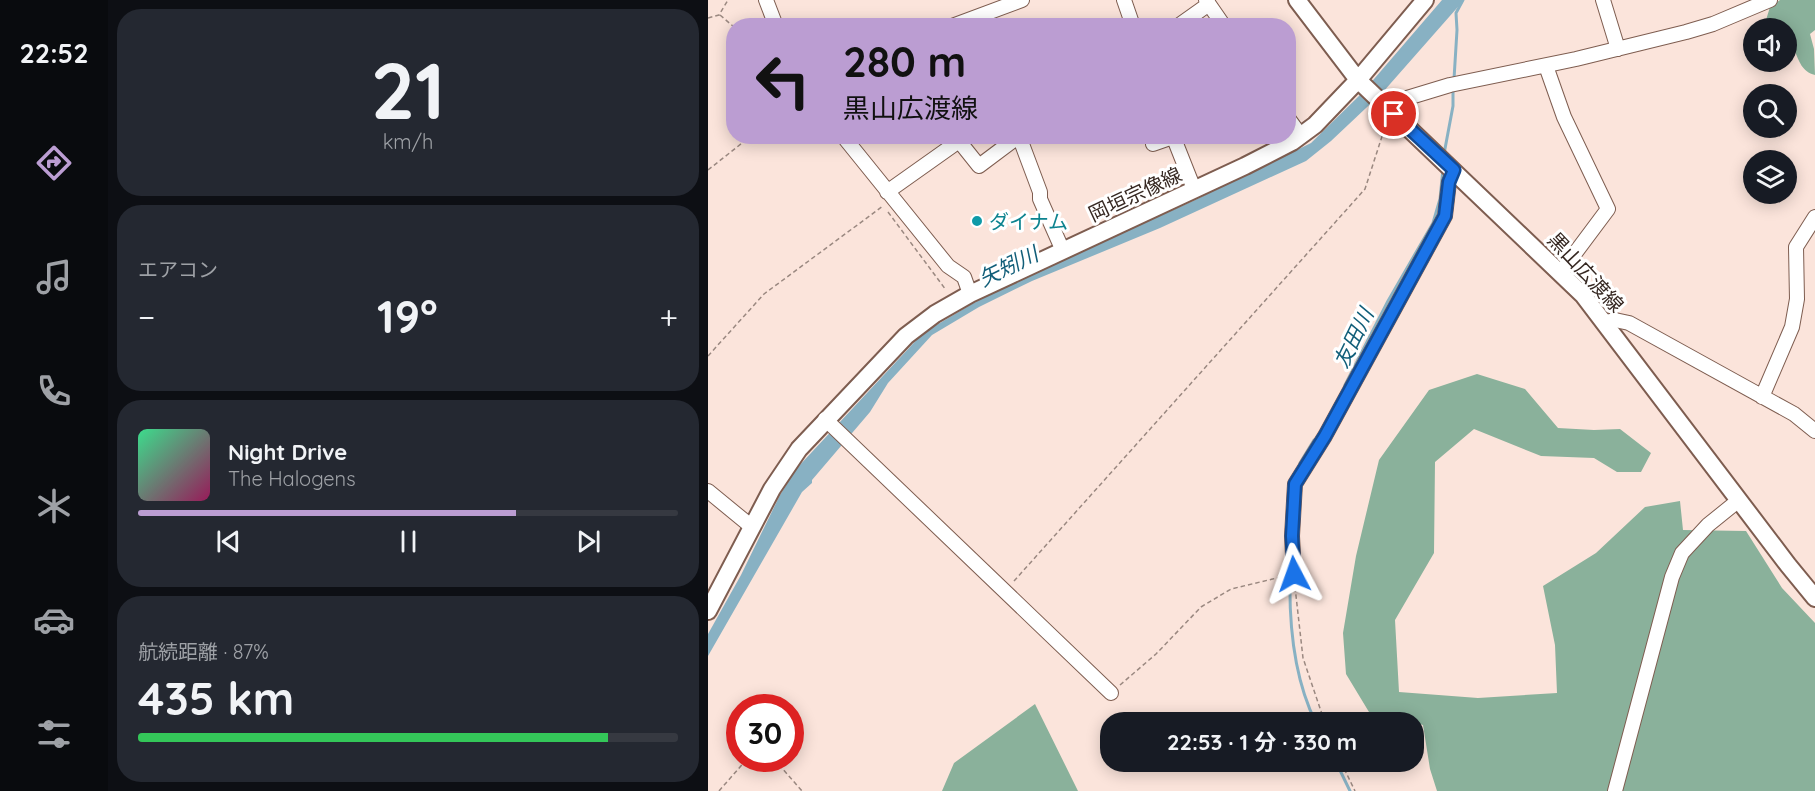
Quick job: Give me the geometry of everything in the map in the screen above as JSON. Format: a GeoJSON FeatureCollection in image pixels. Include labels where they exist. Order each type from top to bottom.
{"type":"FeatureCollection","features":[{"type":"Feature","properties":{"kind":"main road","name":"黒山広渡線"},"geometry":{"type":"LineString","coordinates":[[1297,0],[1358,80],[1561,272],[1605,322],[1815,598]]}},
{"type":"Feature","properties":{"kind":"main road","name":"岡垣宗像線"},"geometry":{"type":"LineString","coordinates":[[1296,139],[1358,80],[1425,0]]}},
{"type":"Feature","properties":{"kind":"main road","name":"岡垣宗像線"},"geometry":{"type":"LineString","coordinates":[[708,611],[786,466],[825,418],[906,336],[963,298],[1245,166],[1286,144]]}},
{"type":"Feature","properties":{"kind":"street"},"geometry":{"type":"LineString","coordinates":[[766,0],[773,18]]}},
{"type":"Feature","properties":{"kind":"street"},"geometry":{"type":"LineString","coordinates":[[983,18],[1022,0]]}},
{"type":"Feature","properties":{"kind":"street"},"geometry":{"type":"LineString","coordinates":[[1124,0],[1130,18]]}},
{"type":"Feature","properties":{"kind":"street"},"geometry":{"type":"LineString","coordinates":[[1603,0],[1618,49]]}},
{"type":"Feature","properties":{"kind":"street"},"geometry":{"type":"LineString","coordinates":[[1389,110],[1450,85],[1546,66],[1713,24],[1770,0]]}},
{"type":"Feature","properties":{"kind":"street"},"geometry":{"type":"LineString","coordinates":[[1188,18],[1208,2],[1219,18]]}},
{"type":"Feature","properties":{"kind":"street"},"geometry":{"type":"LineString","coordinates":[[1546,66],[1564,117],[1608,209],[1561,272]]}},
{"type":"Feature","properties":{"kind":"street"},"geometry":{"type":"LineString","coordinates":[[1296,129],[1301,136]]}},
{"type":"Feature","properties":{"kind":"street"},"geometry":{"type":"LineString","coordinates":[[849,144],[948,266],[964,278],[963,298]]}},
{"type":"Feature","properties":{"kind":"street"},"geometry":{"type":"LineString","coordinates":[[887,192],[952,144]]}},
{"type":"Feature","properties":{"kind":"street"},"geometry":{"type":"LineString","coordinates":[[964,144],[979,166],[1009,144]]}},
{"type":"Feature","properties":{"kind":"street"},"geometry":{"type":"LineString","coordinates":[[1022,144],[1040,192],[1040,199],[1063,251]]}},
{"type":"Feature","properties":{"kind":"street"},"geometry":{"type":"LineString","coordinates":[[1176,144],[1194,189]]}},
{"type":"Feature","properties":{"kind":"street"},"geometry":{"type":"LineString","coordinates":[[1294,574],[1292,536],[1295,484],[1325,436],[1445,216],[1449,182],[1454,170]]}},
{"type":"Feature","properties":{"kind":"street"},"geometry":{"type":"LineString","coordinates":[[1762,397],[1792,327],[1797,299],[1796,247],[1815,217]]}},
{"type":"Feature","properties":{"kind":"street"},"geometry":{"type":"LineString","coordinates":[[1605,322],[1615,320],[1629,323],[1794,414],[1815,431]]}},
{"type":"Feature","properties":{"kind":"street"},"geometry":{"type":"LineString","coordinates":[[825,418],[1111,693]]}},
{"type":"Feature","properties":{"kind":"street"},"geometry":{"type":"LineString","coordinates":[[708,491],[752,527]]}},
{"type":"Feature","properties":{"kind":"street"},"geometry":{"type":"LineString","coordinates":[[1615,791],[1672,577],[1682,553],[1708,525],[1739,500]]}},
{"type":"Feature","properties":{"kind":"path"},"geometry":{"type":"LineString","coordinates":[[708,18],[719,15],[728,0]]}},
{"type":"Feature","properties":{"kind":"path"},"geometry":{"type":"LineString","coordinates":[[719,15],[726,21]]}},
{"type":"Feature","properties":{"kind":"path"},"geometry":{"type":"LineString","coordinates":[[1005,591],[1365,189],[1389,110]]}},
{"type":"Feature","properties":{"kind":"path"},"geometry":{"type":"LineString","coordinates":[[708,170],[741,144]]}},
{"type":"Feature","properties":{"kind":"path"},"geometry":{"type":"LineString","coordinates":[[708,356],[764,294],[883,206],[963,298]]}},
{"type":"Feature","properties":{"kind":"path"},"geometry":{"type":"LineString","coordinates":[[1111,693],[1156,654],[1202,607],[1232,589],[1294,574],[1303,658],[1321,712]]}},
{"type":"Feature","properties":{"kind":"path"},"geometry":{"type":"LineString","coordinates":[[719,791],[736,772]]}},
{"type":"Feature","properties":{"kind":"path"},"geometry":{"type":"LineString","coordinates":[[785,772],[802,791]]}},
{"type":"Feature","properties":{"kind":"path"},"geometry":{"type":"LineString","coordinates":[[1346,772],[1355,791]]}},
{"type":"Feature","properties":{"kind":"green space"},"geometry":{"type":"Polygon","coordinates":[[[1780,0],[1815,0],[1815,30],[1810,34],[1814,49],[1815,75],[1804,69],[1797,57],[1797,18],[1767,18],[1770,7],[1780,0]]]}},
{"type":"Feature","properties":{"kind":"green space"},"geometry":{"type":"Polygon","coordinates":[[[1477,374],[1525,389],[1558,428],[1620,429],[1651,453],[1641,472],[1617,472],[1594,458],[1541,456],[1474,429],[1435,462],[1434,553],[1395,620],[1399,692],[1478,698],[1557,693],[1555,645],[1543,586],[1596,553],[1645,507],[1680,501],[1683,530],[1746,531],[1782,588],[1815,623],[1815,791],[1437,791],[1430,769],[1424,731],[1424,712],[1369,712],[1346,674],[1343,633],[1356,556],[1379,460],[1429,390],[1477,374]]]}},
{"type":"Feature","properties":{"kind":"green space"},"geometry":{"type":"Polygon","coordinates":[[[1035,704],[1078,791],[942,791],[954,763],[1035,704]]]}},
{"type":"Feature","properties":{"kind":"water"},"geometry":{"type":"Polygon","coordinates":[[[1442,0],[1464,0],[1383,92],[1306,161],[1160,228],[1032,281],[979,307],[932,335],[888,383],[870,412],[802,492],[708,656],[708,634],[741,575],[780,495],[797,468],[923,333],[1021,278],[1193,201],[1311,143],[1362,93],[1442,0]]]}},
{"type":"Feature","properties":{"kind":"waterway","name":"友田川"},"geometry":{"type":"LineString","coordinates":[[1454,79],[1456,13],[1463,0]]}},
{"type":"Feature","properties":{"kind":"waterway","name":"友田川"},"geometry":{"type":"LineString","coordinates":[[1444,154],[1453,106],[1453,89]]}},
{"type":"Feature","properties":{"kind":"waterway","name":"友田川"},"geometry":{"type":"LineString","coordinates":[[1345,385],[1388,301],[1433,223],[1440,199],[1443,169]]}},
{"type":"Feature","properties":{"kind":"waterway","name":"友田川"},"geometry":{"type":"LineString","coordinates":[[1300,463],[1314,440]]}},
{"type":"Feature","properties":{"kind":"waterway","name":"友田川"},"geometry":{"type":"LineString","coordinates":[[1290,576],[1294,651],[1311,712]]}},
{"type":"Feature","properties":{"kind":"waterway","name":"友田川"},"geometry":{"type":"LineString","coordinates":[[1341,772],[1350,791]]}},
{"type":"Feature","properties":{"kind":"place","name":"ダイナム"},"geometry":{"type":"Point","coordinates":[977,221]}},
{"type":"Feature","properties":{"kind":"route"},"geometry":{"type":"LineString","coordinates":[[1294,574],[1292,536],[1295,484],[1325,436],[1445,216],[1449,182],[1454,170],[1394,114]]}},
{"type":"Feature","properties":{"kind":"water label","name":"矢矧川"},"geometry":{"type":"Point","coordinates":[1008,266]}}]}
